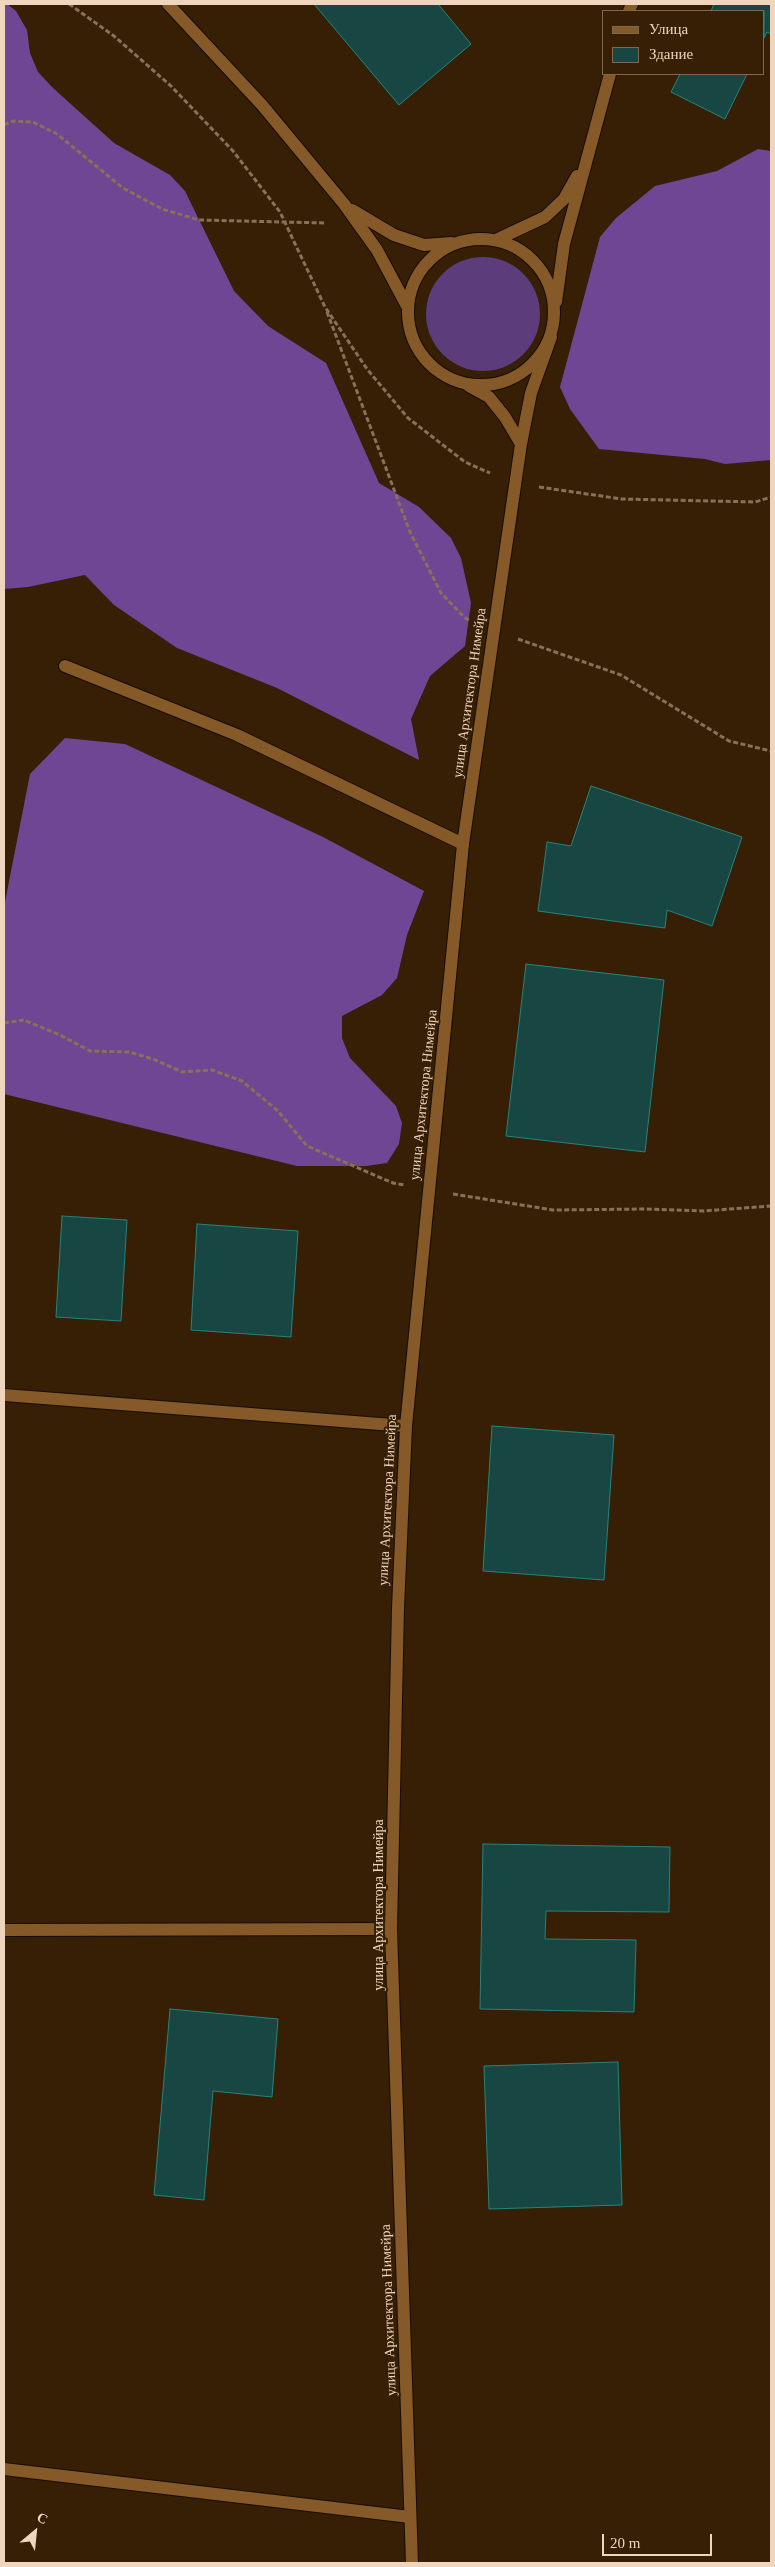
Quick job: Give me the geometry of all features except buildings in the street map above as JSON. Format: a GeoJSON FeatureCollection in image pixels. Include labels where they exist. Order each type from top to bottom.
{"type":"FeatureCollection","features":[{"type":"Feature","properties":{"kind":"street"},"geometry":{"type":"LineString","coordinates":[[168,4],[262,105],[344,204],[390,272],[408,308]]}},
{"type":"Feature","properties":{"kind":"street"},"geometry":{"type":"LineString","coordinates":[[554,316],[564,244],[610,75]]}},
{"type":"Feature","properties":{"kind":"street"},"geometry":{"type":"LineString","coordinates":[[496,240],[546,217],[564,199],[585,161]]}},
{"type":"Feature","properties":{"kind":"street"},"geometry":{"type":"LineString","coordinates":[[344,204],[394,235],[424,245],[454,243]]}},
{"type":"Feature","properties":{"kind":"street","name":"улица Архитектора Нимейра"},"geometry":{"type":"LineString","coordinates":[[412,2563],[391,1929],[398,1608],[406,1426],[464,844],[521,444],[531,393],[550,337],[554,316],[553,296],[545,276],[533,259],[515,247],[496,240],[475,239],[454,243],[436,254],[421,269],[412,287],[408,308],[409,329],[417,348],[430,365],[447,377],[467,384],[489,398],[505,417],[521,444]]}},
{"type":"Feature","properties":{"kind":"street","name":"улица Архитектора Нимейра"},"geometry":{"type":"LineString","coordinates":[[467,384],[487,386],[508,381],[520,374],[541,356],[550,337]]}},
{"type":"Feature","properties":{"kind":"street"},"geometry":{"type":"LineString","coordinates":[[65,666],[237,735],[464,844]]}},
{"type":"Feature","properties":{"kind":"street"},"geometry":{"type":"LineString","coordinates":[[4,1395],[406,1426]]}},
{"type":"Feature","properties":{"kind":"street"},"geometry":{"type":"LineString","coordinates":[[4,1930],[391,1929]]}},
{"type":"Feature","properties":{"kind":"street"},"geometry":{"type":"LineString","coordinates":[[4,2469],[410,2517]]}},
{"type":"Feature","properties":{"kind":"path"},"geometry":{"type":"LineString","coordinates":[[4,126],[13,121],[33,122],[56,134],[123,188],[162,209],[199,220],[286,224],[357,223]]}},
{"type":"Feature","properties":{"kind":"path"},"geometry":{"type":"LineString","coordinates":[[4,1023],[24,1020],[60,1035],[90,1051],[129,1052],[153,1059],[182,1072],[212,1070],[242,1081],[278,1111],[307,1146],[393,1183],[553,1210],[647,1209],[704,1211],[771,1206]]}},
{"type":"Feature","properties":{"kind":"shaded area"},"geometry":{"type":"Polygon","coordinates":[[[4,4],[7,4],[16,11],[27,30],[30,53],[38,72],[53,88],[114,143],[170,175],[185,191],[234,291],[268,326],[326,363],[379,483],[419,507],[451,538],[461,558],[471,603],[465,646],[430,676],[411,719],[419,760],[277,688],[177,648],[114,605],[85,575],[28,587],[4,589],[4,4]]]}},
{"type":"Feature","properties":{"kind":"shaded area"},"geometry":{"type":"Polygon","coordinates":[[[758,149],[771,151],[771,460],[725,464],[705,459],[599,449],[570,409],[560,387],[600,237],[616,218],[655,186],[717,171],[758,149]]]}},
{"type":"Feature","properties":{"kind":"shaded area"},"geometry":{"type":"Polygon","coordinates":[[[483,257],[505,262],[523,274],[535,292],[540,314],[535,336],[523,354],[505,366],[483,371],[461,366],[443,354],[431,336],[426,314],[431,292],[443,274],[461,262],[483,257]]]}},
{"type":"Feature","properties":{"kind":"shaded area"},"geometry":{"type":"Polygon","coordinates":[[[65,738],[125,744],[323,837],[424,891],[407,935],[397,978],[382,995],[342,1016],[342,1038],[350,1058],[396,1106],[402,1123],[399,1144],[387,1163],[366,1166],[297,1166],[4,1094],[4,907],[30,774],[65,738]]]}}]}
